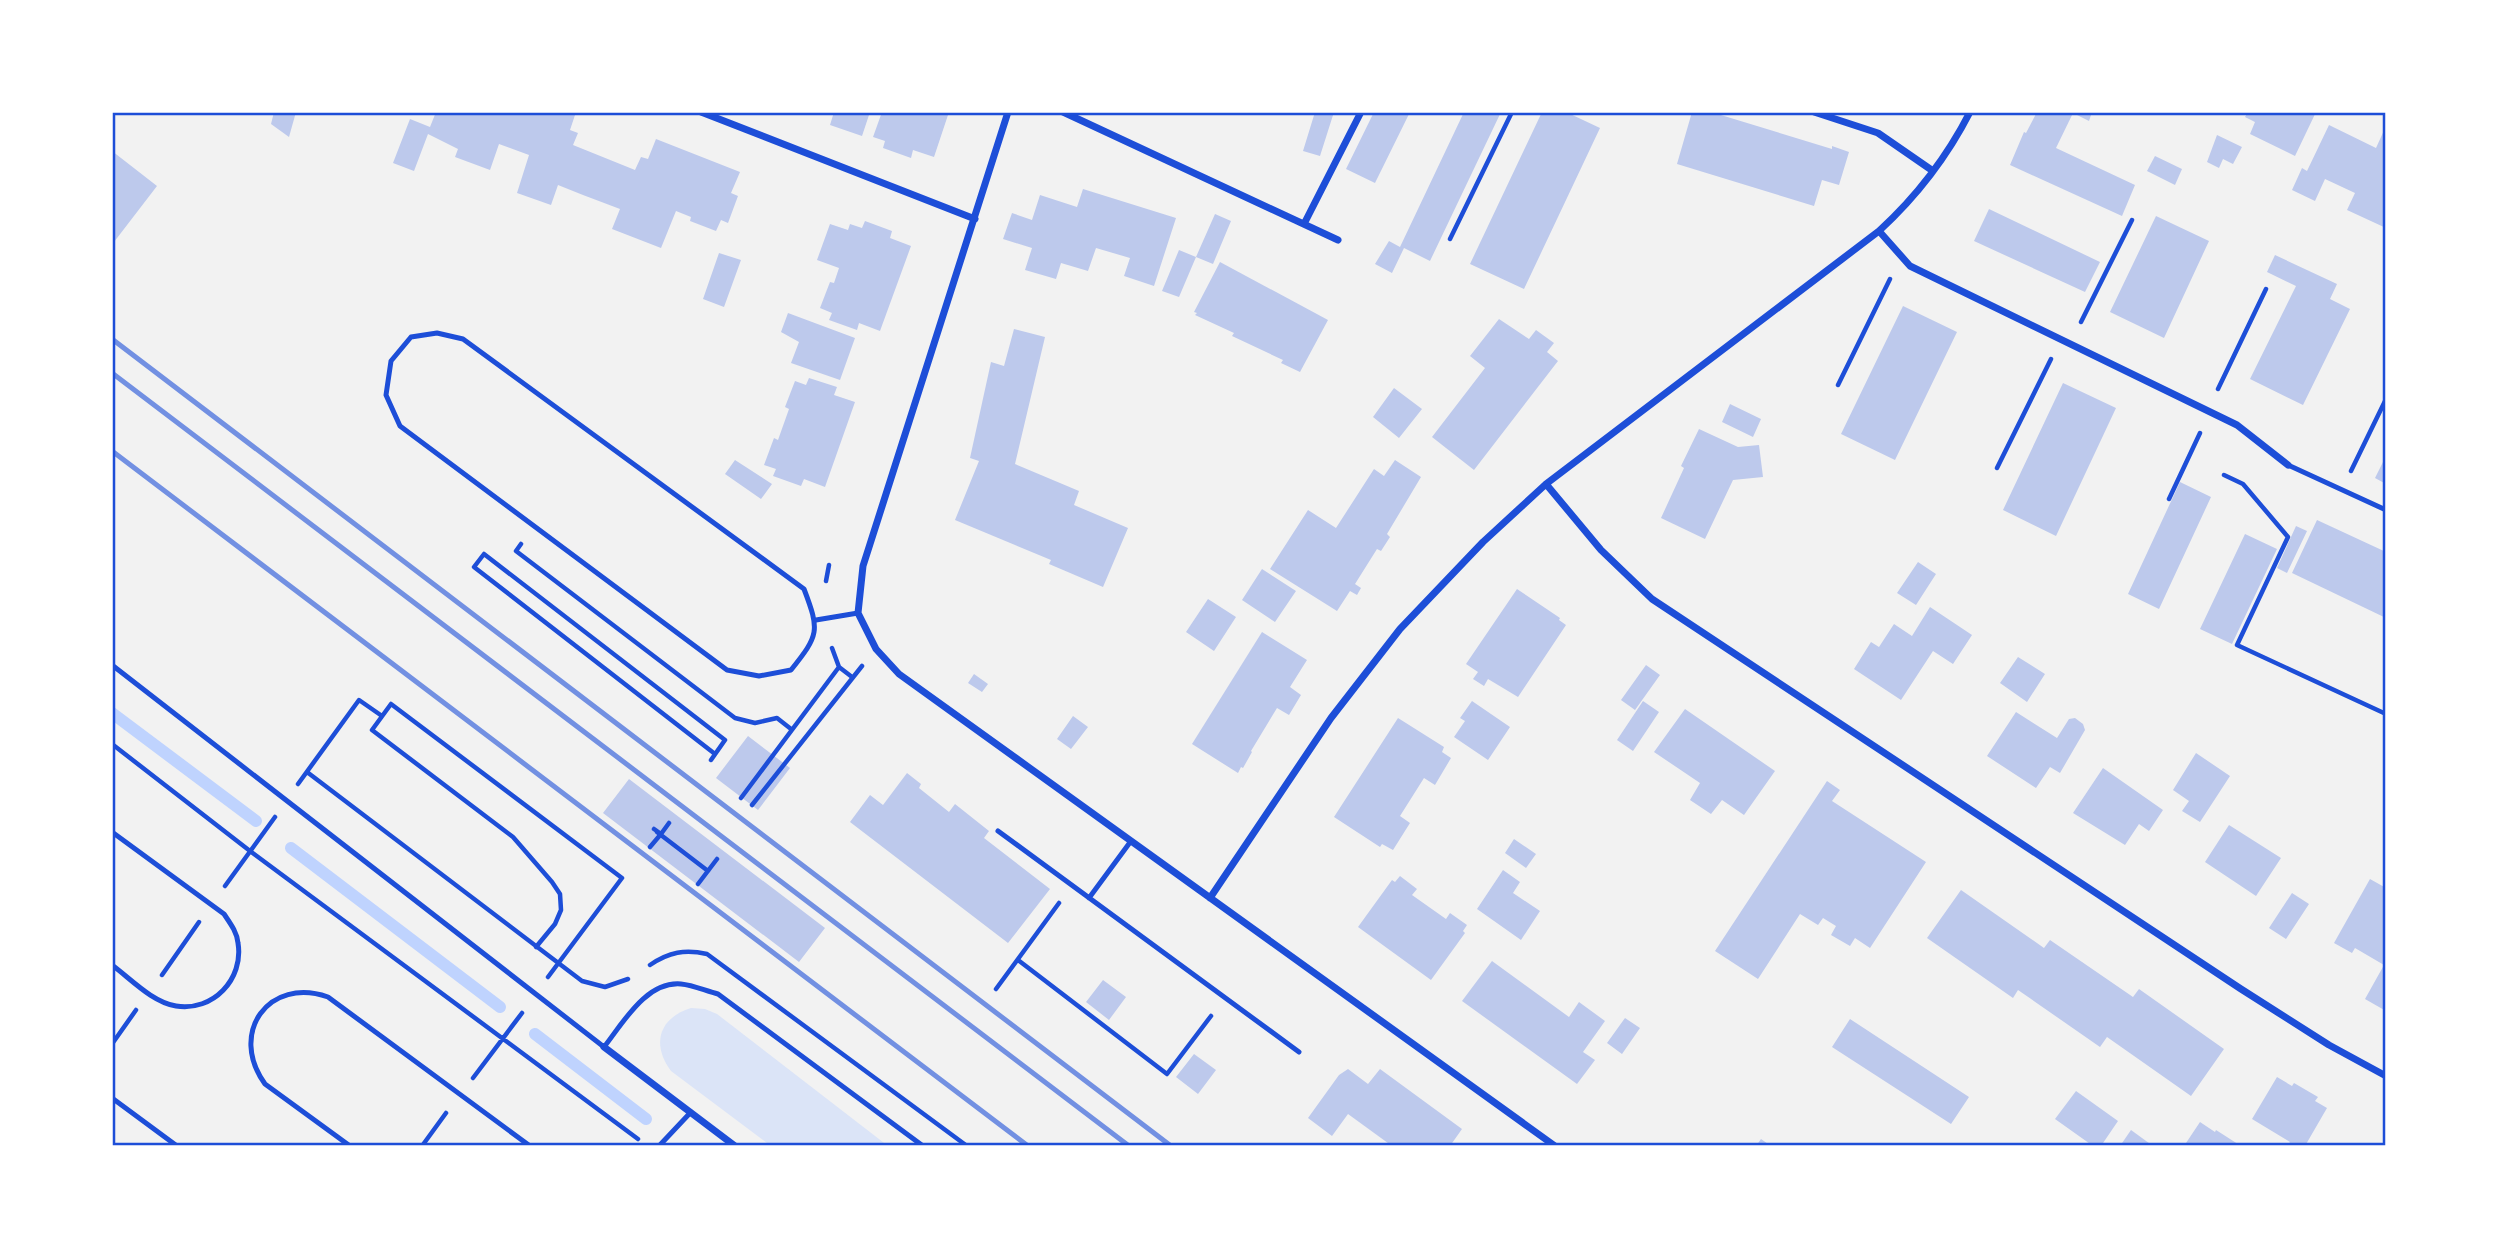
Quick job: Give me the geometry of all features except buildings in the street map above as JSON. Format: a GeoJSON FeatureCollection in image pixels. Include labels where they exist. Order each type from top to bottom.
{"type":"FeatureCollection","features":[{"type":"Feature","properties":{"kind":"street"},"geometry":{"type":"LineString","coordinates":[[701,112],[975,219]]}},
{"type":"Feature","properties":{"kind":"street"},"geometry":{"type":"LineString","coordinates":[[1007,112],[863,566],[858,614],[876,649],[899,674],[1555,1146]]}},
{"type":"Feature","properties":{"kind":"street"},"geometry":{"type":"LineString","coordinates":[[1063,112],[1338,240]]}},
{"type":"Feature","properties":{"kind":"street"},"geometry":{"type":"LineString","coordinates":[[1304,224],[1361,112]]}},
{"type":"Feature","properties":{"kind":"street"},"geometry":{"type":"LineString","coordinates":[[1814,112],[1878,133],[1933,171]]}},
{"type":"Feature","properties":{"kind":"street"},"geometry":{"type":"LineString","coordinates":[[1210,898],[1331,718],[1400,629],[1483,542],[1546,484],[1879,231],[1905,207],[1933,171],[1970,112]]}},
{"type":"Feature","properties":{"kind":"street"},"geometry":{"type":"LineString","coordinates":[[1879,231],[1910,266],[2237,425],[2288,465]]}},
{"type":"Feature","properties":{"kind":"street"},"geometry":{"type":"LineString","coordinates":[[1546,484],[1601,550],[1652,599],[2233,984],[2329,1045],[2386,1076]]}},
{"type":"Feature","properties":{"kind":"street"},"geometry":{"type":"LineString","coordinates":[[604,1047],[735,1146]]}},
{"type":"Feature","properties":{"kind":"lane"},"geometry":{"type":"LineString","coordinates":[[437,332],[463,339],[804,589],[816,620],[811,645],[791,670],[759,676],[727,670],[534,526],[400,426],[386,395],[391,361],[411,337],[437,332]]}},
{"type":"Feature","properties":{"kind":"lane"},"geometry":{"type":"LineString","coordinates":[[2288,465],[2386,510]]}},
{"type":"Feature","properties":{"kind":"lane"},"geometry":{"type":"LineString","coordinates":[[816,620],[858,614]]}},
{"type":"Feature","properties":{"kind":"lane"},"geometry":{"type":"LineString","coordinates":[[112,665],[604,1047],[634,1009],[655,989],[680,984],[718,994],[923,1146]]}},
{"type":"Feature","properties":{"kind":"lane"},"geometry":{"type":"LineString","coordinates":[[998,831],[1299,1052]]}},
{"type":"Feature","properties":{"kind":"lane"},"geometry":{"type":"LineString","coordinates":[[112,832],[224,914],[233,926],[238,940],[239,956],[236,971],[229,984],[212,999],[191,1007],[161,1002],[112,965]]}},
{"type":"Feature","properties":{"kind":"lane"},"geometry":{"type":"LineString","coordinates":[[1089,898],[1131,841]]}},
{"type":"Feature","properties":{"kind":"lane"},"geometry":{"type":"LineString","coordinates":[[350,1146],[265,1084],[256,1071],[250,1056],[253,1025],[261,1012],[285,995],[314,992],[328,997],[530,1146]]}},
{"type":"Feature","properties":{"kind":"lane"},"geometry":{"type":"LineString","coordinates":[[112,1098],[177,1146]]}},
{"type":"Feature","properties":{"kind":"lane"},"geometry":{"type":"LineString","coordinates":[[659,1146],[691,1112]]}},
{"type":"Feature","properties":{"kind":"path"},"geometry":{"type":"LineString","coordinates":[[1450,239],[1512,112]]}},
{"type":"Feature","properties":{"kind":"path"},"geometry":{"type":"LineString","coordinates":[[2070,344],[2132,220]]}},
{"type":"Feature","properties":{"kind":"path"},"geometry":{"type":"LineString","coordinates":[[1838,385],[1901,256]]}},
{"type":"Feature","properties":{"kind":"path"},"geometry":{"type":"LineString","coordinates":[[2169,499],[2266,289]]}},
{"type":"Feature","properties":{"kind":"path"},"geometry":{"type":"LineString","coordinates":[[1997,468],[2060,339]]}},
{"type":"Feature","properties":{"kind":"path"},"geometry":{"type":"LineString","coordinates":[[2342,490],[2386,399]]}},
{"type":"Feature","properties":{"kind":"path"},"geometry":{"type":"LineString","coordinates":[[2224,475],[2244,484],[2288,537],[2237,645],[2386,714]]}},
{"type":"Feature","properties":{"kind":"path"},"geometry":{"type":"LineString","coordinates":[[534,526],[516,551],[735,718],[755,723],[777,718],[791,729]]}},
{"type":"Feature","properties":{"kind":"path"},"geometry":{"type":"LineString","coordinates":[[711,760],[726,740],[484,554],[474,567],[715,754]]}},
{"type":"Feature","properties":{"kind":"path"},"geometry":{"type":"LineString","coordinates":[[751,805],[876,649]]}},
{"type":"Feature","properties":{"kind":"path"},"geometry":{"type":"LineString","coordinates":[[741,798],[839,667],[852,677]]}},
{"type":"Feature","properties":{"kind":"path"},"geometry":{"type":"LineString","coordinates":[[332,736],[359,699],[382,716]]}},
{"type":"Feature","properties":{"kind":"path"},"geometry":{"type":"LineString","coordinates":[[422,1146],[622,878],[391,704],[372,730],[513,837],[560,894],[561,910],[555,924],[536,947]]}},
{"type":"Feature","properties":{"kind":"path"},"geometry":{"type":"LineString","coordinates":[[112,744],[250,851],[647,1146]]}},
{"type":"Feature","properties":{"kind":"path"},"geometry":{"type":"LineString","coordinates":[[307,772],[558,964]]}},
{"type":"Feature","properties":{"kind":"path"},"geometry":{"type":"LineString","coordinates":[[650,847],[657,832],[669,822]]}},
{"type":"Feature","properties":{"kind":"path"},"geometry":{"type":"LineString","coordinates":[[657,832],[708,871]]}},
{"type":"Feature","properties":{"kind":"path"},"geometry":{"type":"LineString","coordinates":[[698,884],[717,859]]}},
{"type":"Feature","properties":{"kind":"path"},"geometry":{"type":"LineString","coordinates":[[1018,960],[1167,1074],[1225,998]]}},
{"type":"Feature","properties":{"kind":"shaded area"},"geometry":{"type":"Polygon","coordinates":[[[691,1008],[705,1009],[717,1014],[888,1146],[771,1146],[671,1071],[665,1061],[660,1042],[665,1025],[680,1012],[691,1008]]]}},
{"type":"Feature","properties":{"kind":"waterway"},"geometry":{"type":"LineString","coordinates":[[112,713],[256,821]]}},
{"type":"Feature","properties":{"kind":"waterway"},"geometry":{"type":"LineString","coordinates":[[291,848],[500,1007]]}},
{"type":"Feature","properties":{"kind":"waterway"},"geometry":{"type":"LineString","coordinates":[[535,1034],[646,1119]]}},
{"type":"Feature","properties":{"kind":"railway"},"geometry":{"type":"LineString","coordinates":[[112,339],[1171,1146]]}},
{"type":"Feature","properties":{"kind":"railway"},"geometry":{"type":"LineString","coordinates":[[112,373],[1129,1146]]}},
{"type":"Feature","properties":{"kind":"railway"},"geometry":{"type":"LineString","coordinates":[[112,451],[1028,1146]]}}]}
